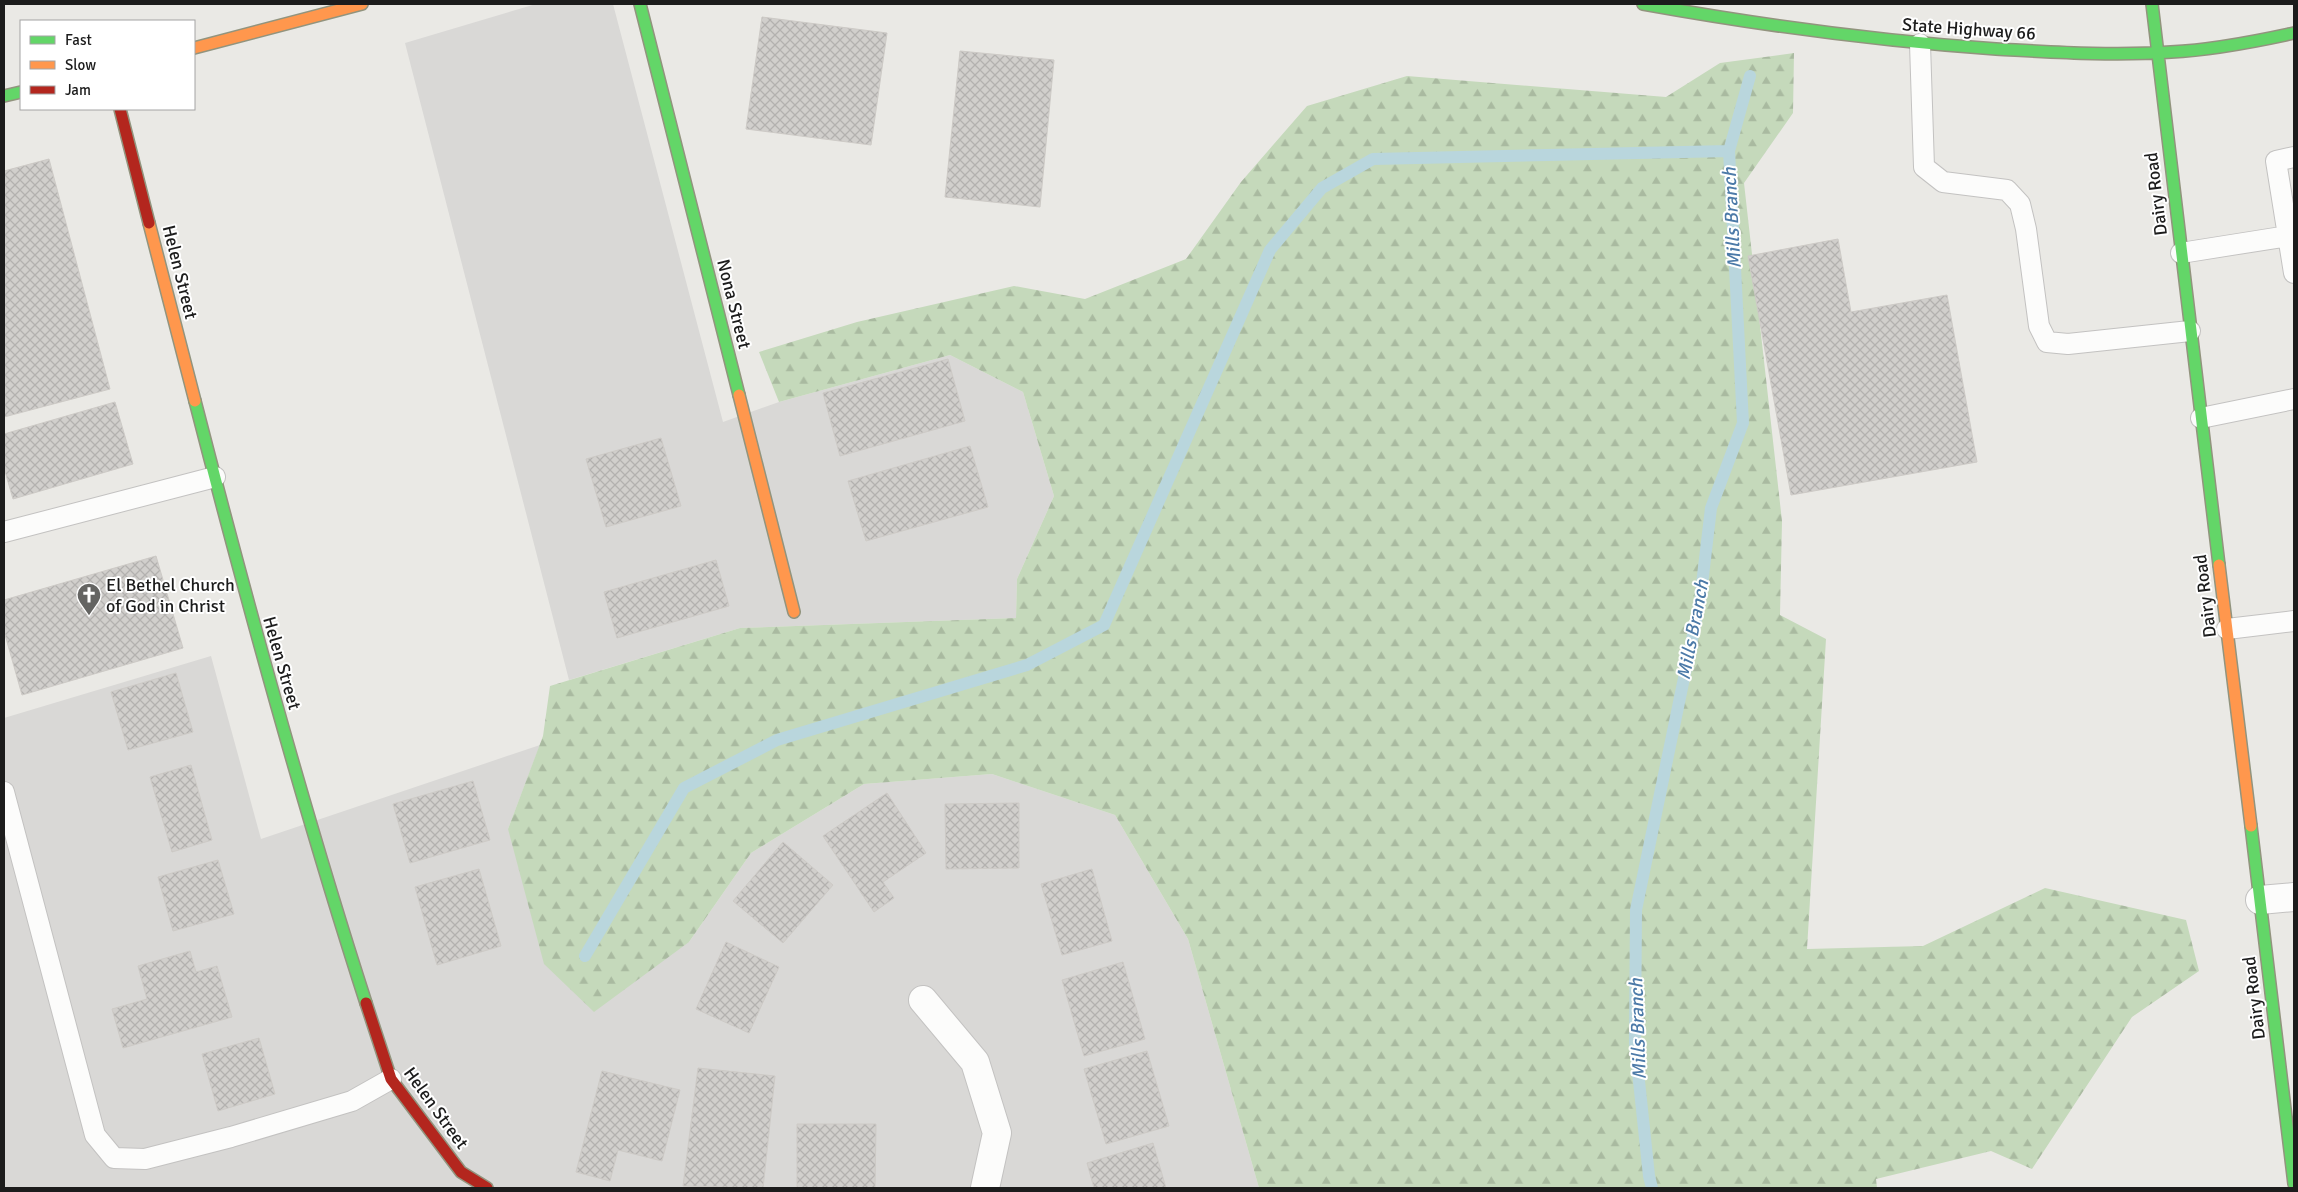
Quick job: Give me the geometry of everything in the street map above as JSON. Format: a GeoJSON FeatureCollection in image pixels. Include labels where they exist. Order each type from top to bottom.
{"type":"FeatureCollection","features":[{"type":"Feature","properties":{"kind":"street"},"geometry":{"type":"LineString","coordinates":[[195,48],[362,4]]}},
{"type":"Feature","properties":{"kind":"street","name":"Nona Street"},"geometry":{"type":"LineString","coordinates":[[640,4],[794,612]]}},
{"type":"Feature","properties":{"kind":"street","name":"State Highway 66"},"geometry":{"type":"LineString","coordinates":[[1643,4],[1732,20],[1920,44],[2064,53],[2157,53],[2254,42],[2294,34]]}},
{"type":"Feature","properties":{"kind":"street","name":"Dairy Road"},"geometry":{"type":"LineString","coordinates":[[2152,4],[2294,1184]]}},
{"type":"Feature","properties":{"kind":"street"},"geometry":{"type":"LineString","coordinates":[[4,96],[20,92]]}},
{"type":"Feature","properties":{"kind":"street","name":"Helen Street"},"geometry":{"type":"LineString","coordinates":[[120,110],[247,604],[326,879],[391,1079],[461,1172],[487,1188]]}},
{"type":"Feature","properties":{"kind":"street"},"geometry":{"type":"LineString","coordinates":[[2260,900],[2294,897]]}},
{"type":"Feature","properties":{"kind":"street"},"geometry":{"type":"LineString","coordinates":[[923,1000],[975,1062],[998,1133],[985,1188]]}},
{"type":"Feature","properties":{"kind":"lane"},"geometry":{"type":"LineString","coordinates":[[1920,44],[1924,167],[1942,182],[2007,190],[2020,204],[2026,229],[2039,326],[2048,342],[2068,344],[2190,331]]}},
{"type":"Feature","properties":{"kind":"lane"},"geometry":{"type":"LineString","coordinates":[[2294,157],[2276,162],[2294,273]]}},
{"type":"Feature","properties":{"kind":"lane"},"geometry":{"type":"LineString","coordinates":[[2181,253],[2288,236]]}},
{"type":"Feature","properties":{"kind":"lane"},"geometry":{"type":"LineString","coordinates":[[2201,418],[2294,399]]}},
{"type":"Feature","properties":{"kind":"lane"},"geometry":{"type":"LineString","coordinates":[[4,532],[215,478]]}},
{"type":"Feature","properties":{"kind":"lane"},"geometry":{"type":"LineString","coordinates":[[2227,629],[2294,621]]}},
{"type":"Feature","properties":{"kind":"lane"},"geometry":{"type":"LineString","coordinates":[[4,792],[95,1135],[114,1158],[145,1159],[231,1137],[352,1101],[391,1079]]}},
{"type":"Feature","properties":{"kind":"shaded area"},"geometry":{"type":"Polygon","coordinates":[[[536,4],[613,4],[723,422],[779,402],[950,355],[1023,392],[1054,496],[1017,579],[1016,618],[740,628],[569,680],[405,43],[536,4]]]}},
{"type":"Feature","properties":{"kind":"shaded area"},"geometry":{"type":"Polygon","coordinates":[[[211,656],[261,839],[540,745],[508,829],[689,942],[751,853],[864,784],[992,774],[1115,815],[1188,939],[1259,1188],[4,1188],[4,718],[211,656]]]}},
{"type":"Feature","properties":{"kind":"green space"},"geometry":{"type":"Polygon","coordinates":[[[1794,53],[1793,113],[1744,183],[1782,521],[1780,615],[1826,639],[1807,949],[1923,946],[2045,888],[2186,920],[2199,971],[2132,1017],[2032,1169],[1991,1151],[1876,1179],[1877,1188],[1259,1188],[1188,939],[1115,815],[992,774],[864,784],[751,853],[689,942],[594,1012],[544,964],[508,829],[543,736],[550,686],[740,628],[1016,618],[1017,579],[1054,496],[1023,392],[950,355],[779,402],[759,352],[857,322],[1014,286],[1085,299],[1186,259],[1241,182],[1307,106],[1407,76],[1666,97],[1720,63],[1794,53]]]}},
{"type":"Feature","properties":{"kind":"building"},"geometry":{"type":"Polygon","coordinates":[[[762,17],[887,33],[871,145],[746,129],[762,17]]]}},
{"type":"Feature","properties":{"kind":"building"},"geometry":{"type":"Polygon","coordinates":[[[960,51],[1054,60],[1040,207],[945,197],[960,51]]]}},
{"type":"Feature","properties":{"kind":"building"},"geometry":{"type":"Polygon","coordinates":[[[49,159],[110,389],[4,417],[4,171],[49,159]]]}},
{"type":"Feature","properties":{"kind":"building"},"geometry":{"type":"Polygon","coordinates":[[[1838,239],[1851,312],[1947,295],[1977,462],[1791,495],[1748,256],[1838,239]]]}},
{"type":"Feature","properties":{"kind":"building"},"geometry":{"type":"Polygon","coordinates":[[[948,359],[965,421],[840,456],[823,393],[948,359]]]}},
{"type":"Feature","properties":{"kind":"building"},"geometry":{"type":"Polygon","coordinates":[[[115,402],[133,464],[13,499],[4,468],[4,434],[115,402]]]}},
{"type":"Feature","properties":{"kind":"building"},"geometry":{"type":"Polygon","coordinates":[[[661,438],[681,506],[606,527],[586,459],[661,438]]]}},
{"type":"Feature","properties":{"kind":"building"},"geometry":{"type":"Polygon","coordinates":[[[970,446],[988,507],[866,541],[848,481],[970,446]]]}},
{"type":"Feature","properties":{"kind":"building","name":"El Bethel Church of God in Christ"},"geometry":{"type":"Polygon","coordinates":[[[156,556],[183,648],[22,695],[4,631],[4,600],[156,556]]]}},
{"type":"Feature","properties":{"kind":"building"},"geometry":{"type":"Polygon","coordinates":[[[716,560],[729,606],[617,638],[604,592],[716,560]]]}},
{"type":"Feature","properties":{"kind":"building"},"geometry":{"type":"Polygon","coordinates":[[[176,673],[193,732],[128,750],[111,692],[176,673]]]}},
{"type":"Feature","properties":{"kind":"building"},"geometry":{"type":"Polygon","coordinates":[[[191,765],[212,840],[172,852],[150,777],[191,765]]]}},
{"type":"Feature","properties":{"kind":"building"},"geometry":{"type":"Polygon","coordinates":[[[473,781],[490,840],[410,863],[393,804],[473,781]]]}},
{"type":"Feature","properties":{"kind":"building"},"geometry":{"type":"Polygon","coordinates":[[[887,793],[926,853],[883,882],[894,898],[874,912],[823,836],[887,793]]]}},
{"type":"Feature","properties":{"kind":"building"},"geometry":{"type":"Polygon","coordinates":[[[1019,803],[1019,868],[946,869],[945,804],[1019,803]]]}},
{"type":"Feature","properties":{"kind":"building"},"geometry":{"type":"Polygon","coordinates":[[[783,842],[833,885],[783,943],[733,901],[783,842]]]}},
{"type":"Feature","properties":{"kind":"building"},"geometry":{"type":"Polygon","coordinates":[[[218,860],[234,914],[173,931],[158,877],[218,860]]]}},
{"type":"Feature","properties":{"kind":"building"},"geometry":{"type":"Polygon","coordinates":[[[479,869],[501,946],[437,965],[415,887],[479,869]]]}},
{"type":"Feature","properties":{"kind":"building"},"geometry":{"type":"Polygon","coordinates":[[[1092,869],[1112,941],[1062,955],[1041,884],[1092,869]]]}},
{"type":"Feature","properties":{"kind":"building"},"geometry":{"type":"Polygon","coordinates":[[[726,942],[779,967],[749,1033],[696,1009],[726,942]]]}},
{"type":"Feature","properties":{"kind":"building"},"geometry":{"type":"Polygon","coordinates":[[[190,951],[196,972],[217,966],[232,1017],[123,1048],[112,1009],[147,999],[138,966],[190,951]]]}},
{"type":"Feature","properties":{"kind":"building"},"geometry":{"type":"Polygon","coordinates":[[[1123,962],[1145,1039],[1084,1056],[1062,980],[1123,962]]]}},
{"type":"Feature","properties":{"kind":"building"},"geometry":{"type":"Polygon","coordinates":[[[259,1038],[275,1094],[218,1111],[202,1054],[259,1038]]]}},
{"type":"Feature","properties":{"kind":"building"},"geometry":{"type":"Polygon","coordinates":[[[1147,1051],[1169,1126],[1106,1144],[1084,1069],[1147,1051]]]}},
{"type":"Feature","properties":{"kind":"building"},"geometry":{"type":"Polygon","coordinates":[[[698,1068],[775,1076],[763,1188],[683,1186],[698,1068]]]}},
{"type":"Feature","properties":{"kind":"building"},"geometry":{"type":"Polygon","coordinates":[[[602,1071],[680,1090],[662,1161],[618,1150],[610,1181],[576,1172],[602,1071]]]}},
{"type":"Feature","properties":{"kind":"building"},"geometry":{"type":"Polygon","coordinates":[[[797,1124],[876,1124],[875,1188],[797,1188],[797,1124]]]}},
{"type":"Feature","properties":{"kind":"building"},"geometry":{"type":"Polygon","coordinates":[[[1153,1143],[1166,1188],[1094,1188],[1087,1163],[1153,1143]]]}},
{"type":"Feature","properties":{"kind":"waterway","name":"Mills Branch"},"geometry":{"type":"LineString","coordinates":[[1652,1188],[1649,1176],[1635,1043],[1636,910],[1700,601],[1711,508],[1743,423],[1729,151],[1750,76]]}},
{"type":"Feature","properties":{"kind":"waterway"},"geometry":{"type":"LineString","coordinates":[[585,956],[684,788],[777,740],[1027,665],[1104,625],[1270,250],[1322,188],[1373,159],[1729,151]]}},
{"type":"Feature","properties":{"kind":"traffic: fast"},"geometry":{"type":"LineString","coordinates":[[640,4],[739,395]]}},
{"type":"Feature","properties":{"kind":"traffic: fast"},"geometry":{"type":"LineString","coordinates":[[1643,4],[1731,19],[1863,37],[1951,46],[2105,54],[2186,51],[2232,45],[2294,33]]}},
{"type":"Feature","properties":{"kind":"traffic: fast"},"geometry":{"type":"LineString","coordinates":[[2152,4],[2219,565]]}},
{"type":"Feature","properties":{"kind":"traffic: fast"},"geometry":{"type":"LineString","coordinates":[[4,96],[20,92]]}},
{"type":"Feature","properties":{"kind":"traffic: fast"},"geometry":{"type":"LineString","coordinates":[[195,401],[276,704],[342,929],[366,1003]]}},
{"type":"Feature","properties":{"kind":"traffic: fast"},"geometry":{"type":"LineString","coordinates":[[2251,826],[2294,1184]]}},
{"type":"Feature","properties":{"kind":"traffic: slow"},"geometry":{"type":"LineString","coordinates":[[195,48],[362,4]]}},
{"type":"Feature","properties":{"kind":"traffic: slow"},"geometry":{"type":"LineString","coordinates":[[149,223],[195,401]]}},
{"type":"Feature","properties":{"kind":"traffic: slow"},"geometry":{"type":"LineString","coordinates":[[739,395],[794,612]]}},
{"type":"Feature","properties":{"kind":"traffic: slow"},"geometry":{"type":"LineString","coordinates":[[2219,565],[2251,826]]}},
{"type":"Feature","properties":{"kind":"traffic: jam"},"geometry":{"type":"LineString","coordinates":[[120,110],[149,223]]}},
{"type":"Feature","properties":{"kind":"traffic: jam"},"geometry":{"type":"LineString","coordinates":[[366,1003],[391,1079],[461,1172],[487,1188]]}},
{"type":"Feature","properties":{"kind":"place","name":"El Bethel Church of God in Christ"},"geometry":{"type":"Point","coordinates":[89,616]}}]}
